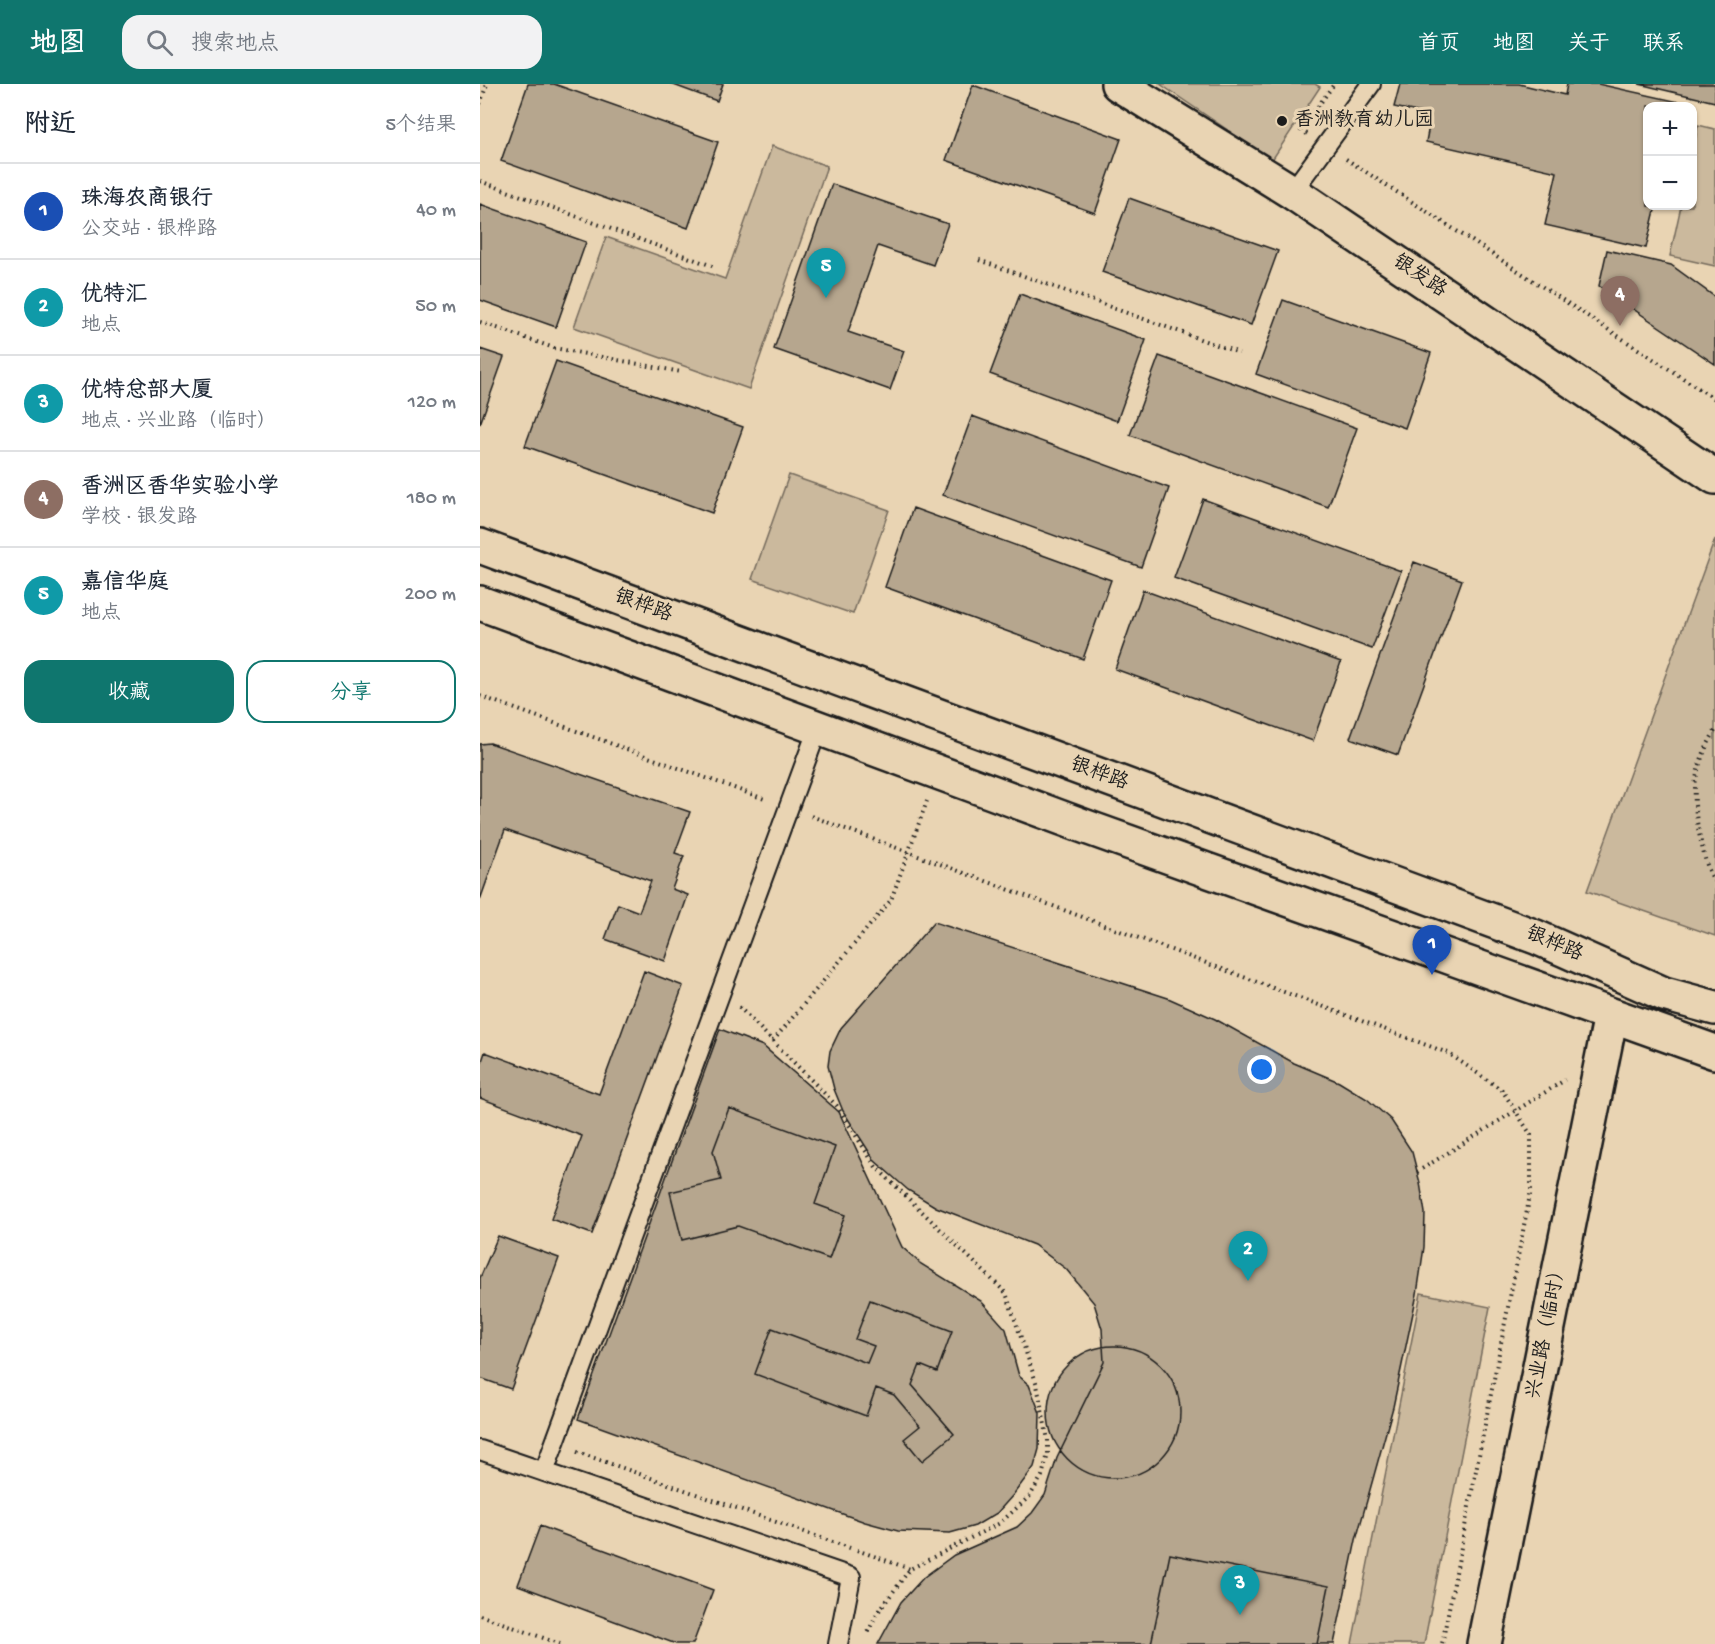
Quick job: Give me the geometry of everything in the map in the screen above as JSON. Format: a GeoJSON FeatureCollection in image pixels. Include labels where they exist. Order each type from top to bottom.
{"type":"FeatureCollection","features":[{"type":"Feature","properties":{"kind":"main road","name":"银发路"},"geometry":{"type":"LineString","coordinates":[[1118,84],[1292,192],[1715,477]]}},
{"type":"Feature","properties":{"kind":"main road","name":"银桦路"},"geometry":{"type":"LineString","coordinates":[[480,546],[1536,937],[1664,994],[1715,1008]]}},
{"type":"Feature","properties":{"kind":"main road"},"geometry":{"type":"LineString","coordinates":[[480,603],[937,772],[1715,1052]]}},
{"type":"Feature","properties":{"kind":"main road","name":"兴业路（临时）"},"geometry":{"type":"LineString","coordinates":[[1484,1644],[1611,1015]]}},
{"type":"Feature","properties":{"kind":"lane"},"geometry":{"type":"LineString","coordinates":[[1292,192],[1371,84]]}},
{"type":"Feature","properties":{"kind":"lane"},"geometry":{"type":"LineString","coordinates":[[544,1472],[818,728]]}},
{"type":"Feature","properties":{"kind":"lane"},"geometry":{"type":"LineString","coordinates":[[480,1450],[851,1576],[838,1644]]}},
{"type":"Feature","properties":{"kind":"path"},"geometry":{"type":"LineString","coordinates":[[480,104],[487,84]]}},
{"type":"Feature","properties":{"kind":"path"},"geometry":{"type":"LineString","coordinates":[[1334,84],[1301,130],[1715,399]]}},
{"type":"Feature","properties":{"kind":"path"},"geometry":{"type":"LineString","coordinates":[[480,181],[715,267]]}},
{"type":"Feature","properties":{"kind":"path"},"geometry":{"type":"LineString","coordinates":[[979,260],[1239,352]]}},
{"type":"Feature","properties":{"kind":"path"},"geometry":{"type":"LineString","coordinates":[[480,322],[554,348],[681,372]]}},
{"type":"Feature","properties":{"kind":"path"},"geometry":{"type":"LineString","coordinates":[[480,696],[909,852],[1448,1053],[1502,1090],[1531,1135],[1531,1190],[1442,1644]]}},
{"type":"Feature","properties":{"kind":"path"},"geometry":{"type":"LineString","coordinates":[[1715,731],[1697,767],[1693,805],[1707,870],[1715,882]]}},
{"type":"Feature","properties":{"kind":"path"},"geometry":{"type":"LineString","coordinates":[[773,1041],[891,900],[937,772]]}},
{"type":"Feature","properties":{"kind":"path"},"geometry":{"type":"LineString","coordinates":[[722,989],[837,1106],[876,1167],[1006,1293],[1037,1385],[1048,1440],[1048,1454],[1041,1476],[1030,1496],[1000,1523],[910,1569],[876,1615],[862,1644]]}},
{"type":"Feature","properties":{"kind":"path"},"geometry":{"type":"LineString","coordinates":[[1417,1172],[1574,1074]]}},
{"type":"Feature","properties":{"kind":"path"},"geometry":{"type":"LineString","coordinates":[[554,1444],[910,1569]]}},
{"type":"Feature","properties":{"kind":"path"},"geometry":{"type":"LineString","coordinates":[[480,1615],[560,1644]]}},
{"type":"Feature","properties":{"kind":"shaded area","name":"香洲教育幼儿园"},"geometry":{"type":"Polygon","coordinates":[[[1160,84],[1315,84],[1320,87],[1272,160],[1160,84]]]}},
{"type":"Feature","properties":{"kind":"shaded area"},"geometry":{"type":"Polygon","coordinates":[[[1698,125],[1715,129],[1715,266],[1670,256],[1680,210],[1697,210],[1698,125]]]}},
{"type":"Feature","properties":{"kind":"shaded area"},"geometry":{"type":"Polygon","coordinates":[[[772,146],[827,166],[749,389],[574,327],[606,237],[725,279],[772,146]]]}},
{"type":"Feature","properties":{"kind":"shaded area"},"geometry":{"type":"Polygon","coordinates":[[[789,475],[889,510],[853,614],[752,579],[789,475]]]}},
{"type":"Feature","properties":{"kind":"shaded area"},"geometry":{"type":"Polygon","coordinates":[[[1715,539],[1715,936],[1587,891],[1715,539]]]}},
{"type":"Feature","properties":{"kind":"shaded area"},"geometry":{"type":"Polygon","coordinates":[[[1421,1293],[1490,1307],[1424,1644],[1352,1644],[1421,1293]]]}},
{"type":"Feature","properties":{"kind":"building"},"geometry":{"type":"Polygon","coordinates":[[[528,84],[554,84],[718,142],[688,228],[501,161],[528,84]]]}},
{"type":"Feature","properties":{"kind":"building"},"geometry":{"type":"Polygon","coordinates":[[[671,84],[723,84],[717,101],[671,84]]]}},
{"type":"Feature","properties":{"kind":"building"},"geometry":{"type":"Polygon","coordinates":[[[1400,84],[1519,84],[1565,95],[1567,84],[1598,84],[1679,102],[1643,102],[1643,210],[1655,210],[1646,248],[1545,225],[1557,172],[1426,142],[1431,115],[1394,107],[1400,84]]]}},
{"type":"Feature","properties":{"kind":"building"},"geometry":{"type":"Polygon","coordinates":[[[1639,84],[1715,84],[1715,102],[1639,84]]]}},
{"type":"Feature","properties":{"kind":"building"},"geometry":{"type":"Polygon","coordinates":[[[973,85],[1121,139],[1095,213],[946,160],[973,85]]]}},
{"type":"Feature","properties":{"kind":"building"},"geometry":{"type":"Polygon","coordinates":[[[832,184],[948,224],[933,265],[878,246],[848,332],[904,351],[890,390],[774,349],[832,184]]]}},
{"type":"Feature","properties":{"kind":"building"},"geometry":{"type":"Polygon","coordinates":[[[1129,198],[1278,251],[1251,325],[1102,272],[1129,198]]]}},
{"type":"Feature","properties":{"kind":"building"},"geometry":{"type":"Polygon","coordinates":[[[480,204],[586,242],[556,327],[480,300],[480,204]]]}},
{"type":"Feature","properties":{"kind":"building"},"geometry":{"type":"Polygon","coordinates":[[[1607,250],[1671,265],[1715,297],[1715,364],[1599,286],[1607,250]]]}},
{"type":"Feature","properties":{"kind":"building"},"geometry":{"type":"Polygon","coordinates":[[[1020,294],[1146,340],[1117,421],[990,374],[1020,294]]]}},
{"type":"Feature","properties":{"kind":"building"},"geometry":{"type":"Polygon","coordinates":[[[1283,300],[1431,353],[1405,428],[1256,374],[1283,300]]]}},
{"type":"Feature","properties":{"kind":"building"},"geometry":{"type":"Polygon","coordinates":[[[480,349],[504,357],[480,424],[480,349]]]}},
{"type":"Feature","properties":{"kind":"building"},"geometry":{"type":"Polygon","coordinates":[[[1159,356],[1357,428],[1328,507],[1130,435],[1159,356]]]}},
{"type":"Feature","properties":{"kind":"building"},"geometry":{"type":"Polygon","coordinates":[[[556,361],[743,427],[712,513],[525,446],[556,361]]]}},
{"type":"Feature","properties":{"kind":"building"},"geometry":{"type":"Polygon","coordinates":[[[972,416],[1169,488],[1141,567],[943,495],[972,416]]]}},
{"type":"Feature","properties":{"kind":"building"},"geometry":{"type":"Polygon","coordinates":[[[1203,499],[1401,571],[1372,649],[1174,578],[1203,499]]]}},
{"type":"Feature","properties":{"kind":"building"},"geometry":{"type":"Polygon","coordinates":[[[913,508],[1111,580],[1083,659],[885,587],[913,508]]]}},
{"type":"Feature","properties":{"kind":"building"},"geometry":{"type":"Polygon","coordinates":[[[1414,562],[1462,580],[1398,755],[1350,738],[1414,562]]]}},
{"type":"Feature","properties":{"kind":"building"},"geometry":{"type":"Polygon","coordinates":[[[1143,590],[1341,662],[1313,741],[1115,669],[1143,590]]]}},
{"type":"Feature","properties":{"kind":"building"},"geometry":{"type":"Polygon","coordinates":[[[490,743],[690,812],[675,853],[684,856],[672,889],[688,895],[665,961],[605,939],[618,904],[639,912],[651,881],[505,830],[480,900],[480,744],[490,743]]]}},
{"type":"Feature","properties":{"kind":"building"},"geometry":{"type":"Polygon","coordinates":[[[934,922],[1168,998],[1215,1019],[1294,1063],[1339,1082],[1367,1099],[1391,1120],[1412,1152],[1425,1213],[1424,1247],[1417,1294],[1393,1407],[1356,1540],[1334,1644],[878,1644],[901,1602],[924,1577],[954,1555],[1017,1527],[1032,1513],[1045,1495],[1057,1458],[1104,1362],[1102,1329],[1094,1303],[1066,1269],[1034,1245],[936,1207],[908,1190],[875,1161],[843,1111],[834,1089],[828,1066],[830,1051],[841,1028],[934,922]]]}},
{"type":"Feature","properties":{"kind":"building"},"geometry":{"type":"Polygon","coordinates":[[[644,971],[683,986],[592,1234],[551,1219],[582,1136],[480,1098],[480,1067],[485,1052],[599,1094],[644,971]]]}},
{"type":"Feature","properties":{"kind":"building"},"geometry":{"type":"Polygon","coordinates":[[[720,1029],[763,1046],[839,1112],[902,1247],[921,1264],[981,1301],[1006,1329],[1019,1376],[1029,1385],[1040,1413],[1039,1449],[1034,1467],[1013,1495],[997,1513],[975,1526],[950,1533],[898,1531],[865,1522],[578,1419],[720,1029]]]}},
{"type":"Feature","properties":{"kind":"building"},"geometry":{"type":"Polygon","coordinates":[[[729,1108],[835,1147],[815,1204],[845,1215],[829,1259],[738,1226],[682,1240],[670,1192],[721,1180],[713,1151],[729,1108]]]}},
{"type":"Feature","properties":{"kind":"building"},"geometry":{"type":"Polygon","coordinates":[[[498,1236],[559,1258],[511,1389],[480,1378],[480,1278],[498,1236]]]}},
{"type":"Feature","properties":{"kind":"building"},"geometry":{"type":"Polygon","coordinates":[[[870,1300],[952,1331],[937,1372],[920,1365],[912,1385],[954,1434],[922,1461],[904,1439],[920,1426],[894,1395],[876,1388],[866,1416],[755,1374],[772,1328],[867,1363],[874,1346],[855,1339],[870,1300]]]}},
{"type":"Feature","properties":{"kind":"building"},"geometry":{"type":"Polygon","coordinates":[[[1114,1346],[1139,1351],[1161,1365],[1175,1387],[1180,1412],[1175,1437],[1161,1459],[1139,1473],[1114,1478],[1089,1473],[1067,1459],[1053,1437],[1048,1412],[1053,1387],[1067,1365],[1089,1351],[1114,1346]]]}},
{"type":"Feature","properties":{"kind":"building"},"geometry":{"type":"Polygon","coordinates":[[[540,1526],[713,1590],[693,1644],[676,1644],[518,1585],[540,1526]]]}},
{"type":"Feature","properties":{"kind":"building"},"geometry":{"type":"Polygon","coordinates":[[[1170,1554],[1329,1586],[1317,1644],[1151,1644],[1170,1554]]]}},
{"type":"Feature","properties":{"kind":"place","name":"香洲教育幼儿园"},"geometry":{"type":"Point","coordinates":[1282,121]}},
{"type":"Feature","properties":{"kind":"place","name":"嘉信华庭"},"geometry":{"type":"Point","coordinates":[826,298]}},
{"type":"Feature","properties":{"kind":"place","name":"香洲区香华实验小学"},"geometry":{"type":"Point","coordinates":[1620,326]}},
{"type":"Feature","properties":{"kind":"place","name":"珠海农商银行"},"geometry":{"type":"Point","coordinates":[1432,975]}},
{"type":"Feature","properties":{"kind":"place","name":"优特汇"},"geometry":{"type":"Point","coordinates":[1248,1281]}},
{"type":"Feature","properties":{"kind":"place","name":"优特总部大厦"},"geometry":{"type":"Point","coordinates":[1240,1615]}}]}
